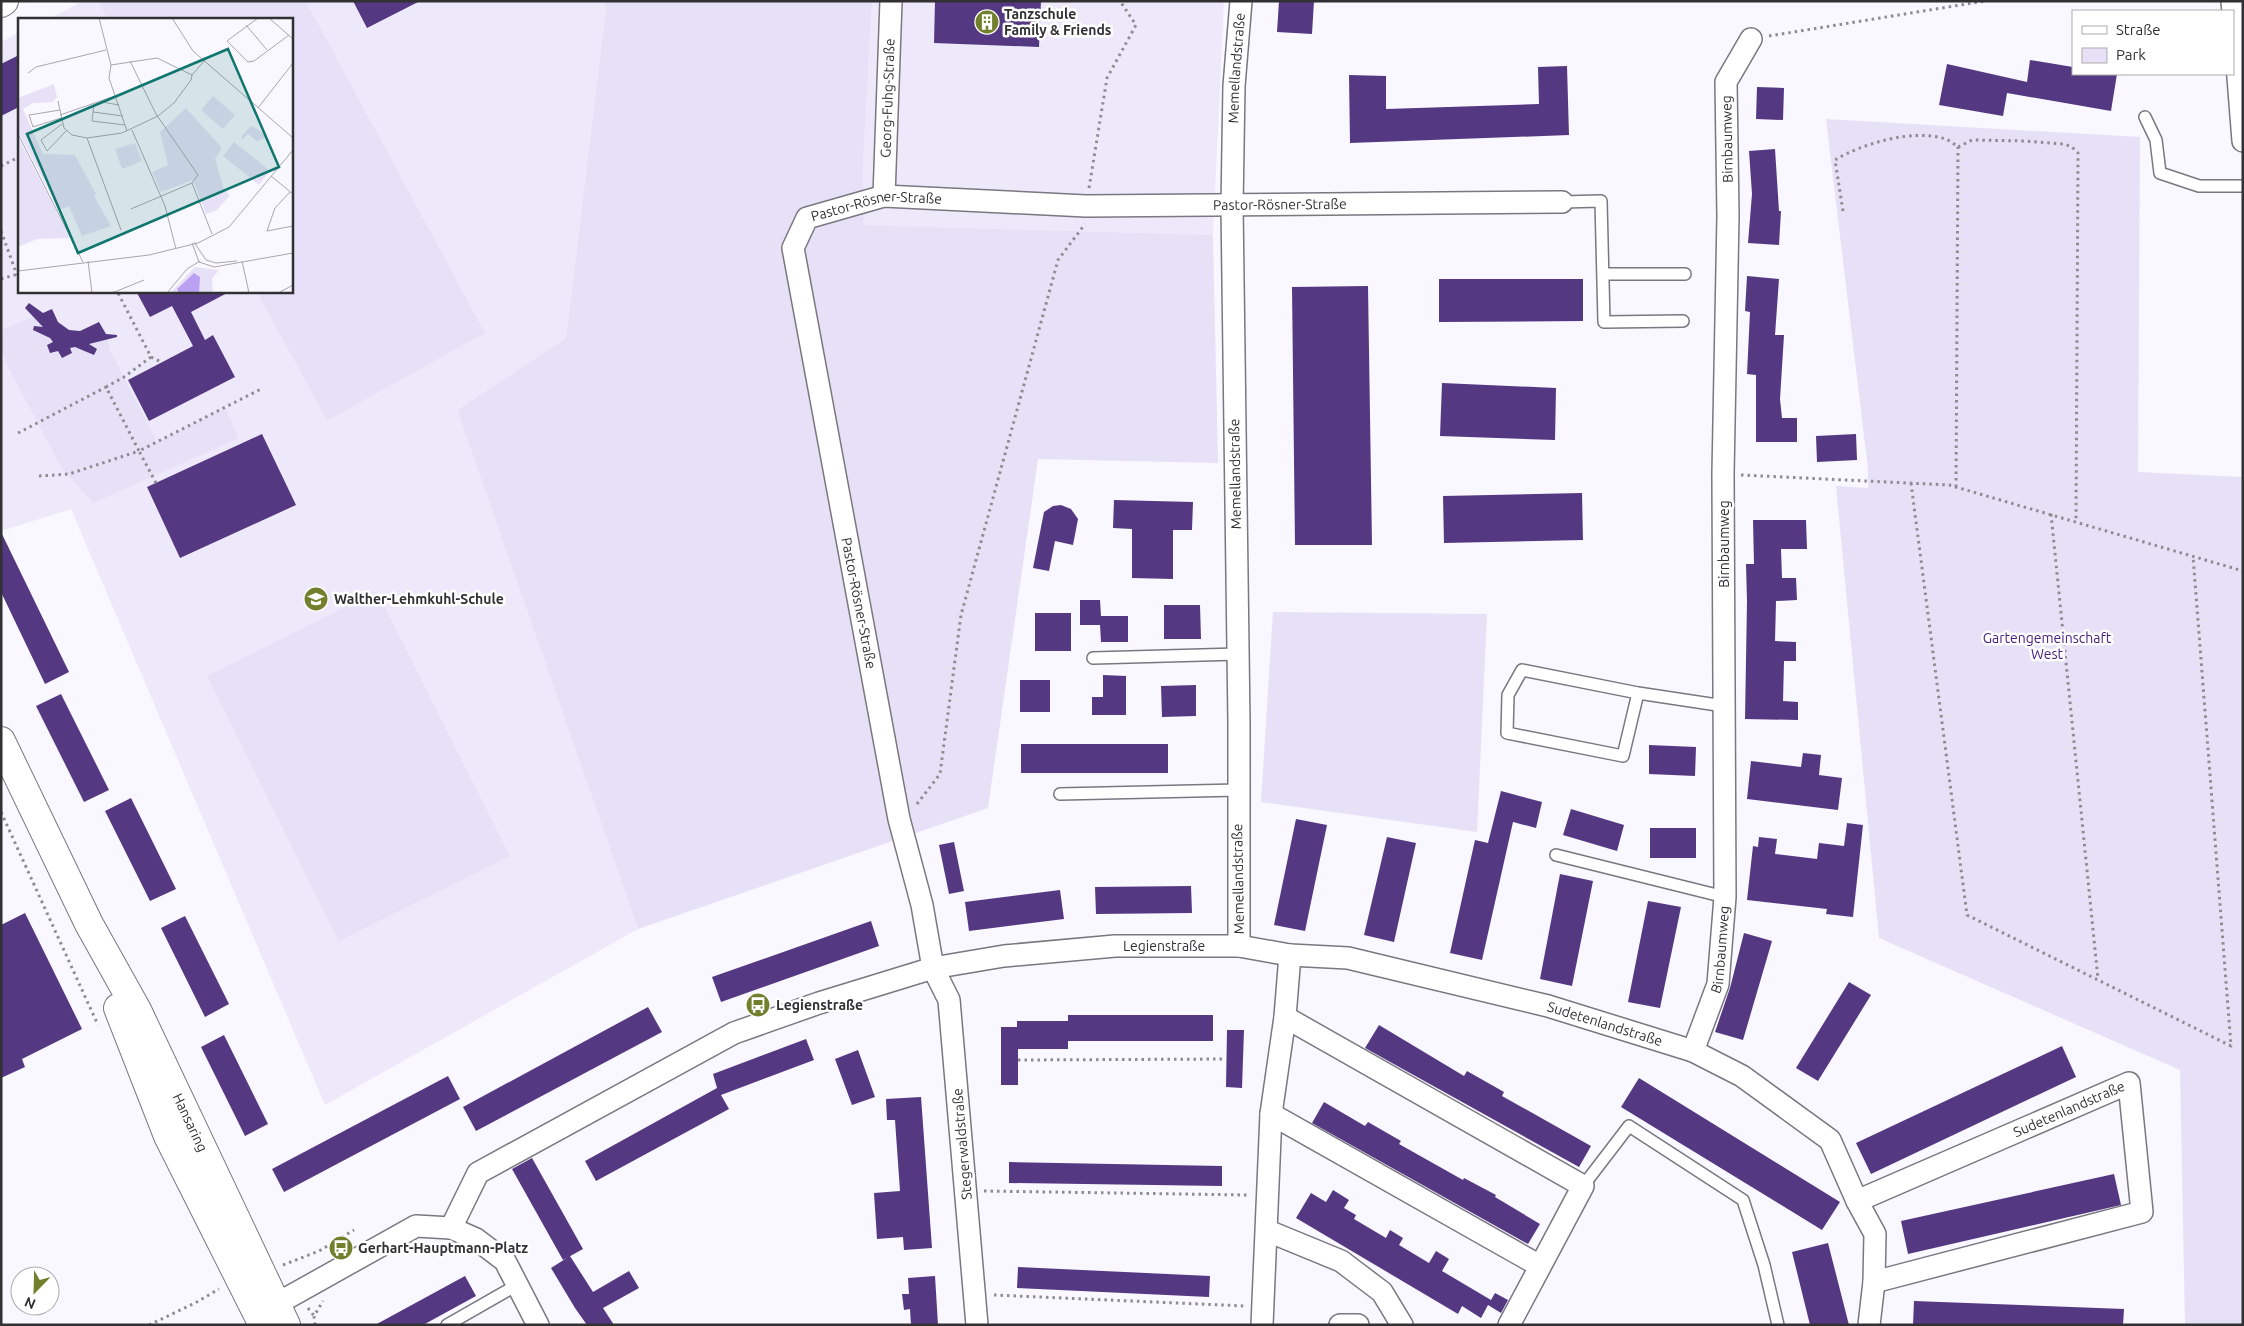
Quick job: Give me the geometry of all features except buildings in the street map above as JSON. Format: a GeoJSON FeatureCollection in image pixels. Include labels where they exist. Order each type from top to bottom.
{"type":"FeatureCollection","features":[{"type":"Feature","properties":{"kind":"main road","name":"Hansaring"},"geometry":{"type":"LineString","coordinates":[[1,741],[89,924],[137,1010],[270,1317]]}},
{"type":"Feature","properties":{"kind":"street","name":"Georg-Fuhg-Straße"},"geometry":{"type":"LineString","coordinates":[[884,196],[891,1]]}},
{"type":"Feature","properties":{"kind":"street","name":"Memellandstraße"},"geometry":{"type":"LineString","coordinates":[[1239,946],[1238,654],[1232,206],[1234,86],[1241,1]]}},
{"type":"Feature","properties":{"kind":"street"},"geometry":{"type":"LineString","coordinates":[[2234,26],[2243,141]]}},
{"type":"Feature","properties":{"kind":"street","name":"Birnbaumweg"},"geometry":{"type":"LineString","coordinates":[[1693,1052],[1718,984],[1725,898],[1723,474],[1728,216],[1726,82],[1751,39]]}},
{"type":"Feature","properties":{"kind":"street","name":"Pastor-Rösner-Straße"},"geometry":{"type":"LineString","coordinates":[[933,968],[922,905],[899,819],[792,248],[807,218],[884,196],[1086,206],[1562,202]]}},
{"type":"Feature","properties":{"kind":"street","name":"Legienstraße"},"geometry":{"type":"LineString","coordinates":[[451,1228],[478,1173],[734,1032],[819,1003],[933,968],[1004,956],[1114,946],[1239,946]]}},
{"type":"Feature","properties":{"kind":"street","name":"Sudetenlandstraße"},"geometry":{"type":"LineString","coordinates":[[1239,946],[1290,955],[1348,958],[1548,1006],[1693,1052],[1742,1076],[1830,1140],[1857,1201],[1876,1234],[1874,1282],[1869,1325]]}},
{"type":"Feature","properties":{"kind":"street"},"geometry":{"type":"LineString","coordinates":[[1262,1316],[1268,1231],[1272,1114],[1286,1017],[1290,955]]}},
{"type":"Feature","properties":{"kind":"street","name":"Stegerwaldstraße"},"geometry":{"type":"LineString","coordinates":[[933,968],[949,1000],[977,1325]]}},
{"type":"Feature","properties":{"kind":"street"},"geometry":{"type":"LineString","coordinates":[[1286,1017],[1583,1186],[1509,1325]]}},
{"type":"Feature","properties":{"kind":"street","name":"Sudetenlandstraße"},"geometry":{"type":"LineString","coordinates":[[1857,1201],[2129,1083],[2142,1212],[1874,1282]]}},
{"type":"Feature","properties":{"kind":"street"},"geometry":{"type":"LineString","coordinates":[[1272,1114],[1540,1266]]}},
{"type":"Feature","properties":{"kind":"street"},"geometry":{"type":"LineString","coordinates":[[270,1317],[416,1226],[451,1228],[476,1239],[505,1261],[538,1325]]}},
{"type":"Feature","properties":{"kind":"street"},"geometry":{"type":"LineString","coordinates":[[1268,1231],[1341,1261],[1382,1292],[1402,1325]]}},
{"type":"Feature","properties":{"kind":"street"},"geometry":{"type":"LineString","coordinates":[[1340,1325],[1358,1325]]}},
{"type":"Feature","properties":{"kind":"lane"},"geometry":{"type":"LineString","coordinates":[[2145,117],[2156,140],[2160,173],[2200,186],[2243,186]]}},
{"type":"Feature","properties":{"kind":"lane"},"geometry":{"type":"LineString","coordinates":[[1562,202],[1601,201],[1604,322],[1683,321]]}},
{"type":"Feature","properties":{"kind":"lane"},"geometry":{"type":"LineString","coordinates":[[1603,274],[1686,274]]}},
{"type":"Feature","properties":{"kind":"lane"},"geometry":{"type":"LineString","coordinates":[[1093,658],[1238,654]]}},
{"type":"Feature","properties":{"kind":"lane"},"geometry":{"type":"LineString","coordinates":[[1638,693],[1623,756],[1507,733],[1508,695],[1522,670],[1638,693],[1724,706]]}},
{"type":"Feature","properties":{"kind":"lane"},"geometry":{"type":"LineString","coordinates":[[1060,794],[1238,790]]}},
{"type":"Feature","properties":{"kind":"lane"},"geometry":{"type":"LineString","coordinates":[[1556,855],[1725,898]]}},
{"type":"Feature","properties":{"kind":"lane"},"geometry":{"type":"LineString","coordinates":[[1583,1186],[1629,1126],[1743,1200],[1764,1266],[1778,1325]]}},
{"type":"Feature","properties":{"kind":"lane"},"geometry":{"type":"LineString","coordinates":[[448,1325],[517,1285]]}},
{"type":"Feature","properties":{"kind":"path"},"geometry":{"type":"LineString","coordinates":[[899,819],[923,798],[940,774],[961,615],[1058,260],[1085,224],[1086,206],[1107,78],[1136,25],[1120,1]]}},
{"type":"Feature","properties":{"kind":"path"},"geometry":{"type":"LineString","coordinates":[[1751,39],[1985,1]]}},
{"type":"Feature","properties":{"kind":"path"},"geometry":{"type":"LineString","coordinates":[[1843,211],[1835,160],[1841,156],[1858,148],[1889,140],[1923,136],[1945,139],[1958,146]]}},
{"type":"Feature","properties":{"kind":"path"},"geometry":{"type":"LineString","coordinates":[[1958,146],[1972,140],[2024,141],[2064,144],[2072,147],[2078,153],[2076,522]]}},
{"type":"Feature","properties":{"kind":"path"},"geometry":{"type":"LineString","coordinates":[[1956,487],[1958,146]]}},
{"type":"Feature","properties":{"kind":"path"},"geometry":{"type":"LineString","coordinates":[[1,166],[18,158]]}},
{"type":"Feature","properties":{"kind":"path"},"geometry":{"type":"LineString","coordinates":[[1,231],[18,274],[1,279]]}},
{"type":"Feature","properties":{"kind":"path"},"geometry":{"type":"LineString","coordinates":[[118,292],[151,357],[161,362]]}},
{"type":"Feature","properties":{"kind":"path"},"geometry":{"type":"LineString","coordinates":[[18,433],[124,377],[151,357]]}},
{"type":"Feature","properties":{"kind":"path"},"geometry":{"type":"LineString","coordinates":[[106,387],[156,483]]}},
{"type":"Feature","properties":{"kind":"path"},"geometry":{"type":"LineString","coordinates":[[40,476],[68,474],[140,451],[262,389]]}},
{"type":"Feature","properties":{"kind":"path"},"geometry":{"type":"LineString","coordinates":[[1723,474],[1956,487],[2243,571]]}},
{"type":"Feature","properties":{"kind":"path"},"geometry":{"type":"LineString","coordinates":[[1911,483],[1967,915],[2231,1046],[2193,556]]}},
{"type":"Feature","properties":{"kind":"path"},"geometry":{"type":"LineString","coordinates":[[2051,514],[2098,980]]}},
{"type":"Feature","properties":{"kind":"path"},"geometry":{"type":"LineString","coordinates":[[1018,1060],[1226,1059]]}},
{"type":"Feature","properties":{"kind":"path"},"geometry":{"type":"LineString","coordinates":[[966,1191],[1269,1195]]}},
{"type":"Feature","properties":{"kind":"path"},"geometry":{"type":"LineString","coordinates":[[282,1265],[319,1251],[354,1230]]}},
{"type":"Feature","properties":{"kind":"path"},"geometry":{"type":"LineString","coordinates":[[149,1325],[221,1288],[225,1295]]}},
{"type":"Feature","properties":{"kind":"path"},"geometry":{"type":"LineString","coordinates":[[975,1294],[1262,1316]]}},
{"type":"Feature","properties":{"kind":"shaded area"},"geometry":{"type":"Polygon","coordinates":[[[83,1],[98,1],[106,18],[50,18],[83,1]]]}},
{"type":"Feature","properties":{"kind":"shaded area","name":"Walther-Lehmkuhl-Schule"},"geometry":{"type":"Polygon","coordinates":[[[306,1],[603,1],[606,8],[566,338],[457,410],[638,929],[325,1105],[71,509],[1,531],[1,42],[18,34],[18,292],[257,292],[327,421],[484,333],[306,1]]]}},
{"type":"Feature","properties":{"kind":"shaded area"},"geometry":{"type":"Polygon","coordinates":[[[872,1],[1224,1],[1213,235],[864,225],[863,164],[872,1]]]}},
{"type":"Feature","properties":{"kind":"green space"},"geometry":{"type":"Polygon","coordinates":[[[98,1],[306,1],[485,333],[327,421],[257,292],[292,292],[292,18],[106,18],[98,1]]]}},
{"type":"Feature","properties":{"kind":"green space"},"geometry":{"type":"Polygon","coordinates":[[[603,1],[872,1],[863,164],[864,225],[1213,235],[1218,463],[1038,459],[988,808],[638,929],[457,410],[566,338],[606,8],[603,1]]]}},
{"type":"Feature","properties":{"kind":"green space","name":"Gartengemeinschaft West"},"geometry":{"type":"Polygon","coordinates":[[[1826,119],[2140,137],[2138,472],[2243,477],[2243,1325],[2185,1325],[2180,1070],[1879,938],[1836,486],[1868,488],[1868,469],[1826,119]]]}},
{"type":"Feature","properties":{"kind":"green space"},"geometry":{"type":"Polygon","coordinates":[[[37,315],[47,331],[107,335],[110,350],[157,442],[225,407],[239,438],[93,503],[61,467],[7,365],[1,349],[1,330],[37,315]]]}},
{"type":"Feature","properties":{"kind":"green space"},"geometry":{"type":"Polygon","coordinates":[[[377,591],[510,856],[339,941],[207,676],[377,591]]]}},
{"type":"Feature","properties":{"kind":"green space"},"geometry":{"type":"Polygon","coordinates":[[[1273,612],[1487,614],[1477,832],[1261,802],[1273,612]]]}},
{"type":"Feature","properties":{"kind":"place","name":"Tanzschule Family & Friends"},"geometry":{"type":"Point","coordinates":[987,22]}},
{"type":"Feature","properties":{"kind":"place","name":"Walther-Lehmkuhl-Schule"},"geometry":{"type":"Point","coordinates":[316,599]}},
{"type":"Feature","properties":{"kind":"place","name":"Legienstraße"},"geometry":{"type":"Point","coordinates":[758,1005]}},
{"type":"Feature","properties":{"kind":"place","name":"Gerhart-Hauptmann-Platz"},"geometry":{"type":"Point","coordinates":[341,1248]}}]}
